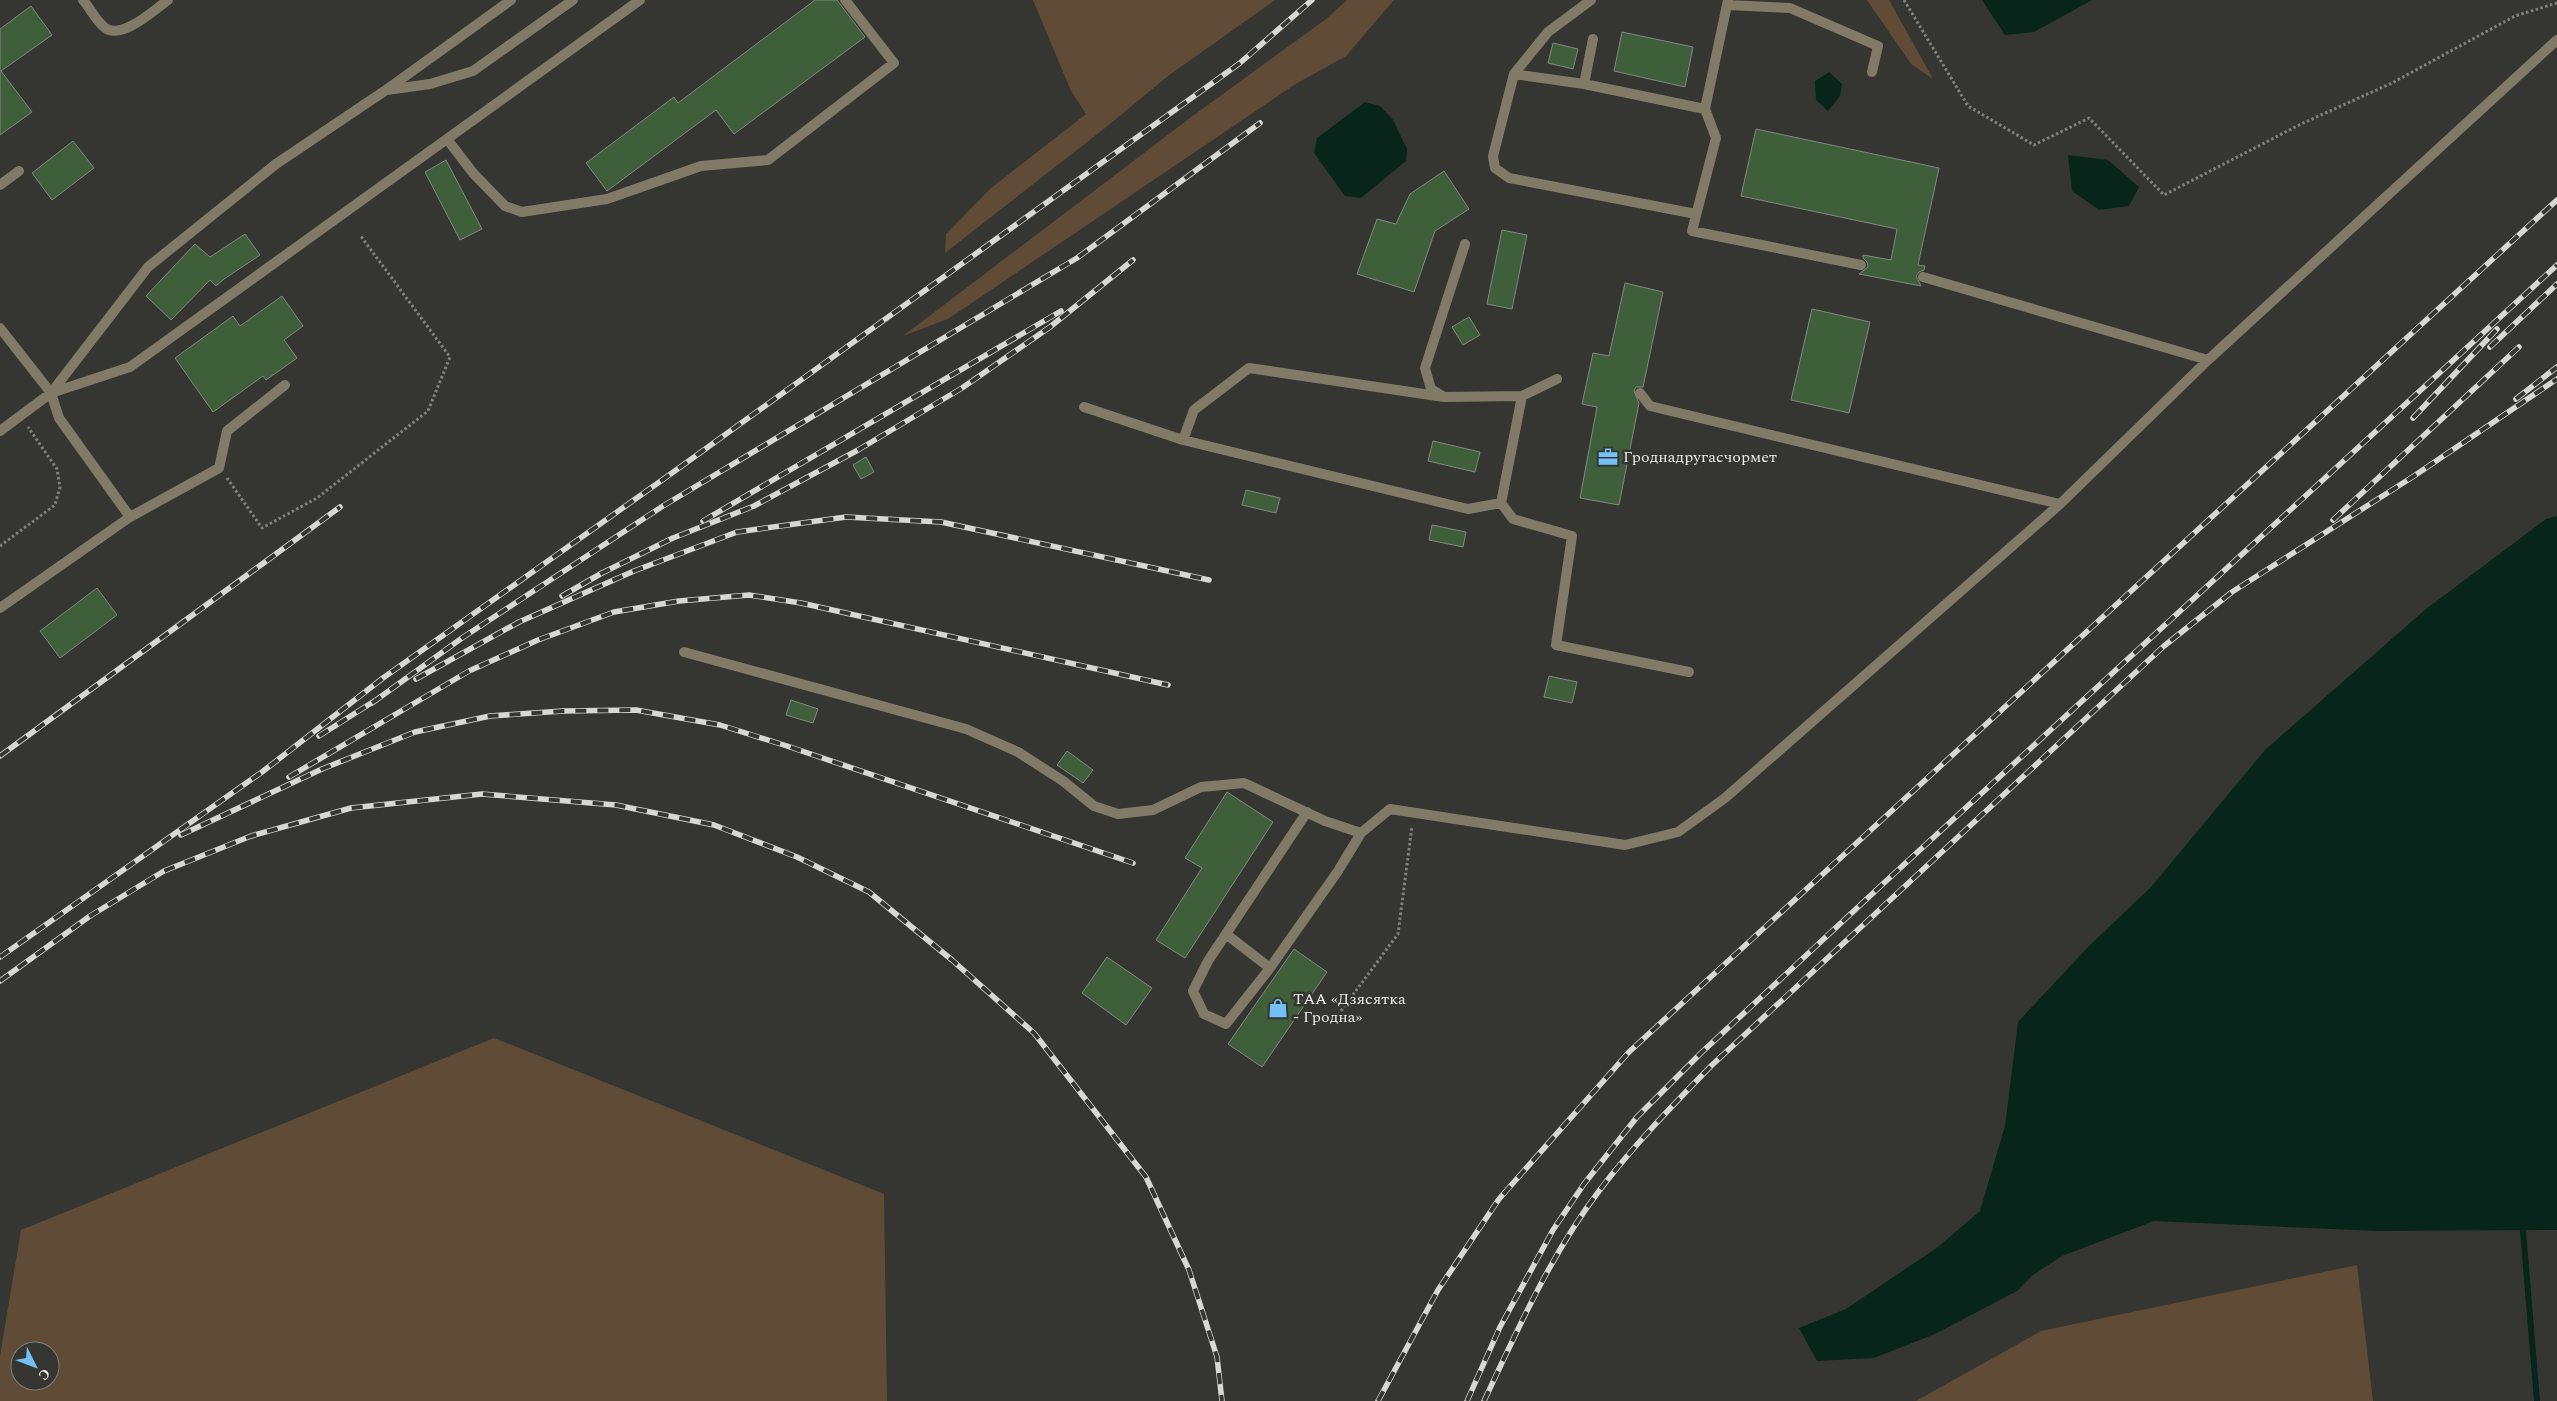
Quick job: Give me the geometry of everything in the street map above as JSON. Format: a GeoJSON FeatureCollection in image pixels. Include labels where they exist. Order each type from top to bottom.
{"type":"FeatureCollection","features":[{"type":"Feature","properties":{"kind":"lane"},"geometry":{"type":"LineString","coordinates":[[84,0],[104,28],[114,31],[127,29],[168,0]]}},
{"type":"Feature","properties":{"kind":"lane"},"geometry":{"type":"LineString","coordinates":[[0,431],[51,393],[148,268],[276,164],[386,90],[511,0]]}},
{"type":"Feature","properties":{"kind":"lane"},"geometry":{"type":"LineString","coordinates":[[386,90],[430,84],[473,71],[573,0]]}},
{"type":"Feature","properties":{"kind":"lane"},"geometry":{"type":"LineString","coordinates":[[51,393],[130,367],[640,0]]}},
{"type":"Feature","properties":{"kind":"lane"},"geometry":{"type":"LineString","coordinates":[[447,139],[472,173],[505,206],[522,212],[607,199],[701,166],[768,160],[894,63],[845,0]]}},
{"type":"Feature","properties":{"kind":"lane"},"geometry":{"type":"LineString","coordinates":[[1591,0],[1548,32],[1514,74],[1493,156],[1496,168],[1509,178],[1696,214]]}},
{"type":"Feature","properties":{"kind":"lane"},"geometry":{"type":"LineString","coordinates":[[1861,265],[1692,231],[1716,138],[1705,109],[1727,2],[1790,8],[1878,46],[1872,72]]}},
{"type":"Feature","properties":{"kind":"lane"},"geometry":{"type":"LineString","coordinates":[[1584,84],[1592,39]]}},
{"type":"Feature","properties":{"kind":"lane"},"geometry":{"type":"LineString","coordinates":[[1307,812],[1208,960],[1193,991],[1204,1014],[1226,1024],[1270,968],[1338,871],[1361,833],[1390,809],[1625,845],[1678,832],[1725,798],[2060,504],[2208,360],[2557,40]]}},
{"type":"Feature","properties":{"kind":"lane"},"geometry":{"type":"LineString","coordinates":[[1514,74],[1584,84],[1705,109]]}},
{"type":"Feature","properties":{"kind":"lane"},"geometry":{"type":"LineString","coordinates":[[0,185],[19,171]]}},
{"type":"Feature","properties":{"kind":"lane"},"geometry":{"type":"LineString","coordinates":[[1444,397],[1431,389],[1425,368],[1465,244]]}},
{"type":"Feature","properties":{"kind":"lane"},"geometry":{"type":"LineString","coordinates":[[1923,278],[2208,360]]}},
{"type":"Feature","properties":{"kind":"lane"},"geometry":{"type":"LineString","coordinates":[[0,328],[51,393],[59,418],[130,517]]}},
{"type":"Feature","properties":{"kind":"lane"},"geometry":{"type":"LineString","coordinates":[[1183,440],[1194,410],[1249,368],[1444,397],[1522,396],[1556,379]]}},
{"type":"Feature","properties":{"kind":"lane"},"geometry":{"type":"LineString","coordinates":[[0,608],[130,517],[219,468],[227,430],[285,385]]}},
{"type":"Feature","properties":{"kind":"lane"},"geometry":{"type":"LineString","coordinates":[[1640,393],[1650,406],[2060,504]]}},
{"type":"Feature","properties":{"kind":"lane"},"geometry":{"type":"LineString","coordinates":[[1522,396],[1501,503],[1513,519],[1572,536],[1556,644],[1689,672]]}},
{"type":"Feature","properties":{"kind":"lane"},"geometry":{"type":"LineString","coordinates":[[1084,407],[1183,440],[1468,509],[1501,503]]}},
{"type":"Feature","properties":{"kind":"lane"},"geometry":{"type":"LineString","coordinates":[[684,652],[966,729],[1018,752],[1094,806],[1118,814],[1153,810],[1201,787],[1244,783],[1325,821],[1361,833]]}},
{"type":"Feature","properties":{"kind":"lane"},"geometry":{"type":"LineString","coordinates":[[1226,934],[1270,968]]}},
{"type":"Feature","properties":{"kind":"path"},"geometry":{"type":"LineString","coordinates":[[1904,0],[1968,106],[2034,145],[2089,118],[2164,195],[2301,124],[2392,83],[2515,16],[2557,3]]}},
{"type":"Feature","properties":{"kind":"path"},"geometry":{"type":"LineString","coordinates":[[219,468],[262,528],[317,498],[428,411],[450,357],[360,235]]}},
{"type":"Feature","properties":{"kind":"path"},"geometry":{"type":"LineString","coordinates":[[0,546],[55,505],[60,487],[57,469],[21,416]]}},
{"type":"Feature","properties":{"kind":"path"},"geometry":{"type":"LineString","coordinates":[[1335,1019],[1398,934],[1414,813]]}},
{"type":"Feature","properties":{"kind":"shaded area"},"geometry":{"type":"Polygon","coordinates":[[[1033,0],[1275,0],[1168,76],[1105,128],[945,253],[946,234],[991,188],[1086,114],[1071,91],[1033,0]]]}},
{"type":"Feature","properties":{"kind":"shaded area"},"geometry":{"type":"Polygon","coordinates":[[[1347,0],[1394,0],[1346,56],[1294,85],[948,319],[903,336],[1190,118],[1326,19],[1347,0]]]}},
{"type":"Feature","properties":{"kind":"shaded area"},"geometry":{"type":"Polygon","coordinates":[[[1867,0],[1889,0],[1933,79],[1911,64],[1867,0]]]}},
{"type":"Feature","properties":{"kind":"shaded area"},"geometry":{"type":"Polygon","coordinates":[[[1982,0],[2092,0],[2034,32],[2005,35],[1982,0]]]}},
{"type":"Feature","properties":{"kind":"shaded area"},"geometry":{"type":"Polygon","coordinates":[[[1829,72],[1842,84],[1840,96],[1828,111],[1816,100],[1815,81],[1829,72]]]}},
{"type":"Feature","properties":{"kind":"shaded area"},"geometry":{"type":"Polygon","coordinates":[[[1365,102],[1380,106],[1393,120],[1407,149],[1406,161],[1361,198],[1345,196],[1314,153],[1317,138],[1365,102]]]}},
{"type":"Feature","properties":{"kind":"shaded area"},"geometry":{"type":"Polygon","coordinates":[[[2068,155],[2108,160],[2139,187],[2129,206],[2099,210],[2072,191],[2068,155]]]}},
{"type":"Feature","properties":{"kind":"shaded area"},"geometry":{"type":"Polygon","coordinates":[[[2557,516],[2557,1230],[2377,1231],[2154,1221],[2062,1256],[2033,1275],[2017,1291],[1935,1334],[1874,1358],[1817,1361],[1799,1328],[1846,1309],[1938,1247],[1980,1211],[2005,1126],[2018,1022],[2088,947],[2151,887],[2265,750],[2426,609],[2546,519],[2557,516]]]}},
{"type":"Feature","properties":{"kind":"shaded area"},"geometry":{"type":"Polygon","coordinates":[[[494,1038],[884,1194],[887,1401],[0,1401],[0,1356],[21,1230],[494,1038]]]}},
{"type":"Feature","properties":{"kind":"shaded area"},"geometry":{"type":"Polygon","coordinates":[[[2357,1265],[2373,1401],[1916,1401],[2041,1331],[2357,1265]]]}},
{"type":"Feature","properties":{"kind":"building"},"geometry":{"type":"Polygon","coordinates":[[[815,0],[837,0],[865,37],[734,134],[716,110],[607,191],[586,163],[674,97],[678,103],[815,0]]]}},
{"type":"Feature","properties":{"kind":"building"},"geometry":{"type":"Polygon","coordinates":[[[31,6],[52,35],[1,71],[32,112],[0,135],[0,29],[31,6]]]}},
{"type":"Feature","properties":{"kind":"building"},"geometry":{"type":"Polygon","coordinates":[[[1622,32],[1693,47],[1685,87],[1614,71],[1622,32]]]}},
{"type":"Feature","properties":{"kind":"building"},"geometry":{"type":"Polygon","coordinates":[[[1553,43],[1578,49],[1573,69],[1548,63],[1553,43]]]}},
{"type":"Feature","properties":{"kind":"building"},"geometry":{"type":"Polygon","coordinates":[[[1756,129],[1939,168],[1918,265],[1925,266],[1924,270],[1916,276],[1921,286],[1859,274],[1868,267],[1863,255],[1891,260],[1897,229],[1741,196],[1756,129]]]}},
{"type":"Feature","properties":{"kind":"building"},"geometry":{"type":"Polygon","coordinates":[[[73,141],[94,168],[52,200],[32,173],[73,141]]]}},
{"type":"Feature","properties":{"kind":"building"},"geometry":{"type":"Polygon","coordinates":[[[446,160],[482,229],[460,240],[425,172],[446,160]]]}},
{"type":"Feature","properties":{"kind":"building"},"geometry":{"type":"Polygon","coordinates":[[[1444,171],[1469,209],[1435,231],[1414,292],[1357,274],[1377,219],[1396,224],[1410,194],[1444,171]]]}},
{"type":"Feature","properties":{"kind":"building"},"geometry":{"type":"Polygon","coordinates":[[[1502,230],[1527,235],[1512,309],[1487,304],[1502,230]]]}},
{"type":"Feature","properties":{"kind":"building"},"geometry":{"type":"Polygon","coordinates":[[[245,234],[260,255],[216,286],[210,280],[171,320],[146,296],[195,244],[210,257],[245,234]]]}},
{"type":"Feature","properties":{"kind":"building"},"geometry":{"type":"Polygon","coordinates":[[[1625,283],[1663,292],[1643,387],[1636,387],[1634,391],[1639,403],[1619,505],[1580,498],[1597,407],[1582,404],[1593,353],[1609,356],[1625,283]]]}},
{"type":"Feature","properties":{"kind":"building"},"geometry":{"type":"Polygon","coordinates":[[[282,296],[303,326],[284,340],[297,358],[266,380],[263,376],[213,412],[175,358],[233,316],[240,326],[282,296]]]}},
{"type":"Feature","properties":{"kind":"building"},"geometry":{"type":"Polygon","coordinates":[[[1812,309],[1870,322],[1849,413],[1791,400],[1812,309]]]}},
{"type":"Feature","properties":{"kind":"building"},"geometry":{"type":"Polygon","coordinates":[[[1469,317],[1480,335],[1463,345],[1452,327],[1469,317]]]}},
{"type":"Feature","properties":{"kind":"building"},"geometry":{"type":"Polygon","coordinates":[[[1433,441],[1480,452],[1475,472],[1428,461],[1433,441]]]}},
{"type":"Feature","properties":{"kind":"building"},"geometry":{"type":"Polygon","coordinates":[[[866,457],[874,472],[861,479],[853,465],[866,457]]]}},
{"type":"Feature","properties":{"kind":"building"},"geometry":{"type":"Polygon","coordinates":[[[1246,490],[1280,498],[1276,513],[1242,505],[1246,490]]]}},
{"type":"Feature","properties":{"kind":"building"},"geometry":{"type":"Polygon","coordinates":[[[1432,525],[1466,532],[1463,547],[1429,540],[1432,525]]]}},
{"type":"Feature","properties":{"kind":"building"},"geometry":{"type":"Polygon","coordinates":[[[97,588],[117,615],[60,658],[40,631],[97,588]]]}},
{"type":"Feature","properties":{"kind":"building"},"geometry":{"type":"Polygon","coordinates":[[[1549,676],[1577,682],[1572,703],[1544,697],[1549,676]]]}},
{"type":"Feature","properties":{"kind":"building"},"geometry":{"type":"Polygon","coordinates":[[[791,700],[818,709],[813,723],[786,715],[791,700]]]}},
{"type":"Feature","properties":{"kind":"building"},"geometry":{"type":"Polygon","coordinates":[[[1067,751],[1093,770],[1083,783],[1057,765],[1067,751]]]}},
{"type":"Feature","properties":{"kind":"building"},"geometry":{"type":"Polygon","coordinates":[[[1227,792],[1273,822],[1185,958],[1156,940],[1202,868],[1185,858],[1227,792]]]}},
{"type":"Feature","properties":{"kind":"building","name":"ТАА «Дзясятка - Гродна»"},"geometry":{"type":"Polygon","coordinates":[[[1294,949],[1327,972],[1262,1067],[1228,1044],[1294,949]]]}},
{"type":"Feature","properties":{"kind":"building"},"geometry":{"type":"Polygon","coordinates":[[[1107,957],[1152,988],[1126,1025],[1082,993],[1107,957]]]}},
{"type":"Feature","properties":{"kind":"waterway"},"geometry":{"type":"LineString","coordinates":[[2523,1231],[2537,1401]]}},
{"type":"Feature","properties":{"kind":"railway"},"geometry":{"type":"LineString","coordinates":[[0,957],[262,772],[383,678],[672,473],[1240,63],[1312,0]]}},
{"type":"Feature","properties":{"kind":"railway"},"geometry":{"type":"LineString","coordinates":[[372,703],[462,638],[663,506],[1077,258],[1260,123]]}},
{"type":"Feature","properties":{"kind":"railway"},"geometry":{"type":"LineString","coordinates":[[1378,1401],[1438,1290],[1499,1199],[1629,1052],[2557,200]]}},
{"type":"Feature","properties":{"kind":"railway"},"geometry":{"type":"LineString","coordinates":[[562,596],[602,573],[673,538],[754,506],[858,450],[962,388],[1050,327],[1133,260]]}},
{"type":"Feature","properties":{"kind":"railway"},"geometry":{"type":"LineString","coordinates":[[1467,1401],[1500,1327],[1553,1230],[1584,1184],[1637,1117],[1701,1053],[1885,882],[2557,265]]}},
{"type":"Feature","properties":{"kind":"railway"},"geometry":{"type":"LineString","coordinates":[[2490,347],[2557,284]]}},
{"type":"Feature","properties":{"kind":"railway"},"geometry":{"type":"LineString","coordinates":[[703,521],[1061,311]]}},
{"type":"Feature","properties":{"kind":"railway"},"geometry":{"type":"LineString","coordinates":[[2413,418],[2497,329]]}},
{"type":"Feature","properties":{"kind":"railway"},"geometry":{"type":"LineString","coordinates":[[2333,520],[2519,347]]}},
{"type":"Feature","properties":{"kind":"railway"},"geometry":{"type":"LineString","coordinates":[[2516,399],[2557,367]]}},
{"type":"Feature","properties":{"kind":"railway"},"geometry":{"type":"LineString","coordinates":[[1484,1401],[1550,1266],[1582,1215],[1612,1174],[1639,1142],[1711,1066],[2164,646],[2232,592],[2414,476],[2557,379]]}},
{"type":"Feature","properties":{"kind":"railway"},"geometry":{"type":"LineString","coordinates":[[0,756],[340,507]]}},
{"type":"Feature","properties":{"kind":"railway"},"geometry":{"type":"LineString","coordinates":[[416,679],[519,622],[634,571],[737,532],[846,517],[941,522],[1209,580]]}},
{"type":"Feature","properties":{"kind":"railway"},"geometry":{"type":"LineString","coordinates":[[289,777],[469,671],[538,640],[614,612],[679,601],[749,595],[801,603],[1168,685]]}},
{"type":"Feature","properties":{"kind":"railway"},"geometry":{"type":"LineString","coordinates":[[319,736],[376,700]]}},
{"type":"Feature","properties":{"kind":"railway"},"geometry":{"type":"LineString","coordinates":[[181,835],[322,769],[415,732],[490,716],[563,711],[636,710],[720,725],[1133,863]]}},
{"type":"Feature","properties":{"kind":"railway"},"geometry":{"type":"LineString","coordinates":[[0,981],[90,916],[164,871],[251,836],[351,808],[482,794],[616,805],[714,825],[797,857],[869,892],[952,960],[1034,1033],[1146,1177],[1189,1270],[1217,1357],[1222,1401]]}},
{"type":"Feature","properties":{"kind":"place","name":"Гроднадругасчормет"},"geometry":{"type":"Point","coordinates":[1608,457]}},
{"type":"Feature","properties":{"kind":"place","name":"ТАА «Дзясятка - Гродна»"},"geometry":{"type":"Point","coordinates":[1278,1008]}}]}
